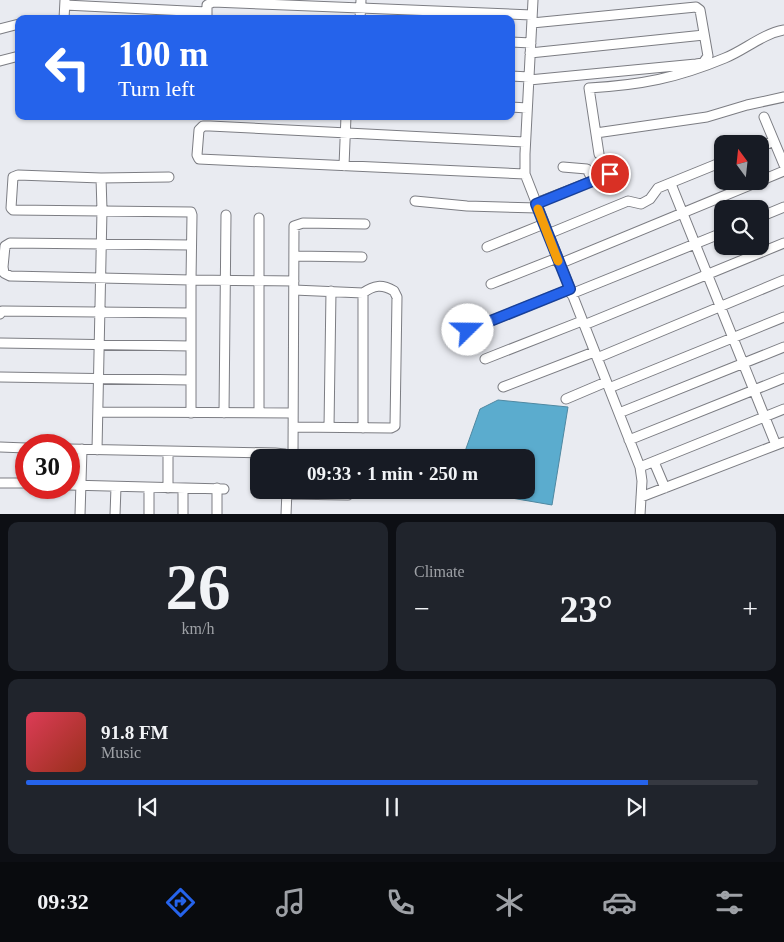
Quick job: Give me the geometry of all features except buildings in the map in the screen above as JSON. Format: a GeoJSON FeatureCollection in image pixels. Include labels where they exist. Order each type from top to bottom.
{"type":"FeatureCollection","features":[{"type":"Feature","properties":{"kind":"street"},"geometry":{"type":"LineString","coordinates":[[533,0],[525,174],[640,468],[640,514]]}},
{"type":"Feature","properties":{"kind":"street"},"geometry":{"type":"LineString","coordinates":[[64,15],[65,2],[197,15]]}},
{"type":"Feature","properties":{"kind":"street"},"geometry":{"type":"LineString","coordinates":[[207,15],[207,5],[213,2],[361,4],[486,15]]}},
{"type":"Feature","properties":{"kind":"street"},"geometry":{"type":"LineString","coordinates":[[515,18],[532,19],[696,7],[700,10],[708,56],[703,63],[529,79],[515,77]]}},
{"type":"Feature","properties":{"kind":"street"},"geometry":{"type":"LineString","coordinates":[[0,29],[15,25]]}},
{"type":"Feature","properties":{"kind":"street"},"geometry":{"type":"LineString","coordinates":[[599,154],[589,88],[642,84],[660,80],[726,58],[763,37],[784,30]]}},
{"type":"Feature","properties":{"kind":"street"},"geometry":{"type":"LineString","coordinates":[[530,53],[704,35]]}},
{"type":"Feature","properties":{"kind":"street"},"geometry":{"type":"LineString","coordinates":[[515,42],[531,42]]}},
{"type":"Feature","properties":{"kind":"street"},"geometry":{"type":"LineString","coordinates":[[0,61],[15,57]]}},
{"type":"Feature","properties":{"kind":"street"},"geometry":{"type":"LineString","coordinates":[[596,133],[707,117],[747,104],[784,97]]}},
{"type":"Feature","properties":{"kind":"street"},"geometry":{"type":"LineString","coordinates":[[515,107],[527,108]]}},
{"type":"Feature","properties":{"kind":"street"},"geometry":{"type":"LineString","coordinates":[[764,117],[784,165]]}},
{"type":"Feature","properties":{"kind":"street"},"geometry":{"type":"LineString","coordinates":[[344,166],[346,120]]}},
{"type":"Feature","properties":{"kind":"street"},"geometry":{"type":"LineString","coordinates":[[525,142],[203,126],[199,130],[197,155],[199,158],[525,174]]}},
{"type":"Feature","properties":{"kind":"street"},"geometry":{"type":"LineString","coordinates":[[769,143],[774,141]]}},
{"type":"Feature","properties":{"kind":"street"},"geometry":{"type":"LineString","coordinates":[[548,234],[628,201],[642,204],[650,199],[658,188],[714,165]]}},
{"type":"Feature","properties":{"kind":"street"},"geometry":{"type":"LineString","coordinates":[[563,167],[587,169],[593,181]]}},
{"type":"Feature","properties":{"kind":"street"},"geometry":{"type":"LineString","coordinates":[[491,284],[682,214],[784,171]]}},
{"type":"Feature","properties":{"kind":"street"},"geometry":{"type":"LineString","coordinates":[[415,201],[467,206],[537,206],[610,174]]}},
{"type":"Feature","properties":{"kind":"street"},"geometry":{"type":"LineString","coordinates":[[169,177],[101,178],[18,175],[13,177],[12,208],[13,210],[191,212],[191,413]]}},
{"type":"Feature","properties":{"kind":"street"},"geometry":{"type":"LineString","coordinates":[[97,450],[101,178]]}},
{"type":"Feature","properties":{"kind":"street"},"geometry":{"type":"LineString","coordinates":[[641,497],[780,443],[765,417],[671,184]]}},
{"type":"Feature","properties":{"kind":"street"},"geometry":{"type":"LineString","coordinates":[[769,213],[784,207]]}},
{"type":"Feature","properties":{"kind":"street"},"geometry":{"type":"LineString","coordinates":[[224,413],[226,216]]}},
{"type":"Feature","properties":{"kind":"street"},"geometry":{"type":"LineString","coordinates":[[258,413],[259,218]]}},
{"type":"Feature","properties":{"kind":"street"},"geometry":{"type":"LineString","coordinates":[[293,449],[294,226],[297,224],[365,224]]}},
{"type":"Feature","properties":{"kind":"street"},"geometry":{"type":"LineString","coordinates":[[487,247],[544,224]]}},
{"type":"Feature","properties":{"kind":"street"},"geometry":{"type":"LineString","coordinates":[[468,330],[714,235]]}},
{"type":"Feature","properties":{"kind":"street"},"geometry":{"type":"LineString","coordinates":[[191,245],[10,242],[5,246],[3,267],[6,276],[259,281],[331,291],[363,293],[375,286],[381,286],[394,291],[397,297],[395,426],[390,428],[293,427]]}},
{"type":"Feature","properties":{"kind":"street"},"geometry":{"type":"LineString","coordinates":[[485,359],[707,276],[784,243]]}},
{"type":"Feature","properties":{"kind":"street"},"geometry":{"type":"LineString","coordinates":[[294,256],[362,257]]}},
{"type":"Feature","properties":{"kind":"street"},"geometry":{"type":"LineString","coordinates":[[503,387],[596,355],[784,280]]}},
{"type":"Feature","properties":{"kind":"street"},"geometry":{"type":"LineString","coordinates":[[329,427],[331,291]]}},
{"type":"Feature","properties":{"kind":"street"},"geometry":{"type":"LineString","coordinates":[[363,293],[363,428]]}},
{"type":"Feature","properties":{"kind":"street"},"geometry":{"type":"LineString","coordinates":[[0,314],[7,311],[191,313]]}},
{"type":"Feature","properties":{"kind":"street"},"geometry":{"type":"LineString","coordinates":[[566,399],[733,338],[784,317]]}},
{"type":"Feature","properties":{"kind":"street"},"geometry":{"type":"LineString","coordinates":[[0,343],[191,346]]}},
{"type":"Feature","properties":{"kind":"street"},"geometry":{"type":"LineString","coordinates":[[619,413],[784,347]]}},
{"type":"Feature","properties":{"kind":"street"},"geometry":{"type":"LineString","coordinates":[[0,377],[191,380]]}},
{"type":"Feature","properties":{"kind":"street"},"geometry":{"type":"LineString","coordinates":[[629,440],[784,378]]}},
{"type":"Feature","properties":{"kind":"street"},"geometry":{"type":"LineString","coordinates":[[640,468],[784,409]]}},
{"type":"Feature","properties":{"kind":"street"},"geometry":{"type":"LineString","coordinates":[[98,412],[293,412]]}},
{"type":"Feature","properties":{"kind":"street"},"geometry":{"type":"LineString","coordinates":[[0,447],[15,448]]}},
{"type":"Feature","properties":{"kind":"street"},"geometry":{"type":"LineString","coordinates":[[80,514],[82,449],[250,453]]}},
{"type":"Feature","properties":{"kind":"street"},"geometry":{"type":"LineString","coordinates":[[168,451],[168,488]]}},
{"type":"Feature","properties":{"kind":"street"},"geometry":{"type":"LineString","coordinates":[[654,462],[665,488]]}},
{"type":"Feature","properties":{"kind":"street"},"geometry":{"type":"LineString","coordinates":[[0,482],[15,483]]}},
{"type":"Feature","properties":{"kind":"street"},"geometry":{"type":"LineString","coordinates":[[81,486],[220,488],[216,514]]}},
{"type":"Feature","properties":{"kind":"street"},"geometry":{"type":"LineString","coordinates":[[115,514],[116,487]]}},
{"type":"Feature","properties":{"kind":"street"},"geometry":{"type":"LineString","coordinates":[[149,488],[149,514]]}},
{"type":"Feature","properties":{"kind":"street"},"geometry":{"type":"LineString","coordinates":[[183,488],[183,514]]}},
{"type":"Feature","properties":{"kind":"street"},"geometry":{"type":"LineString","coordinates":[[286,499],[286,514]]}},
{"type":"Feature","properties":{"kind":"water"},"geometry":{"type":"Polygon","coordinates":[[[498,400],[568,407],[552,505],[517,499],[535,499],[535,449],[466,449],[480,409],[498,400]]]}},
{"type":"Feature","properties":{"kind":"slow traffic"},"geometry":{"type":"LineString","coordinates":[[538,209],[558,261]]}},
{"type":"Feature","properties":{"kind":"route"},"geometry":{"type":"LineString","coordinates":[[468,330],[570,289],[536,204],[610,174]]}}]}
